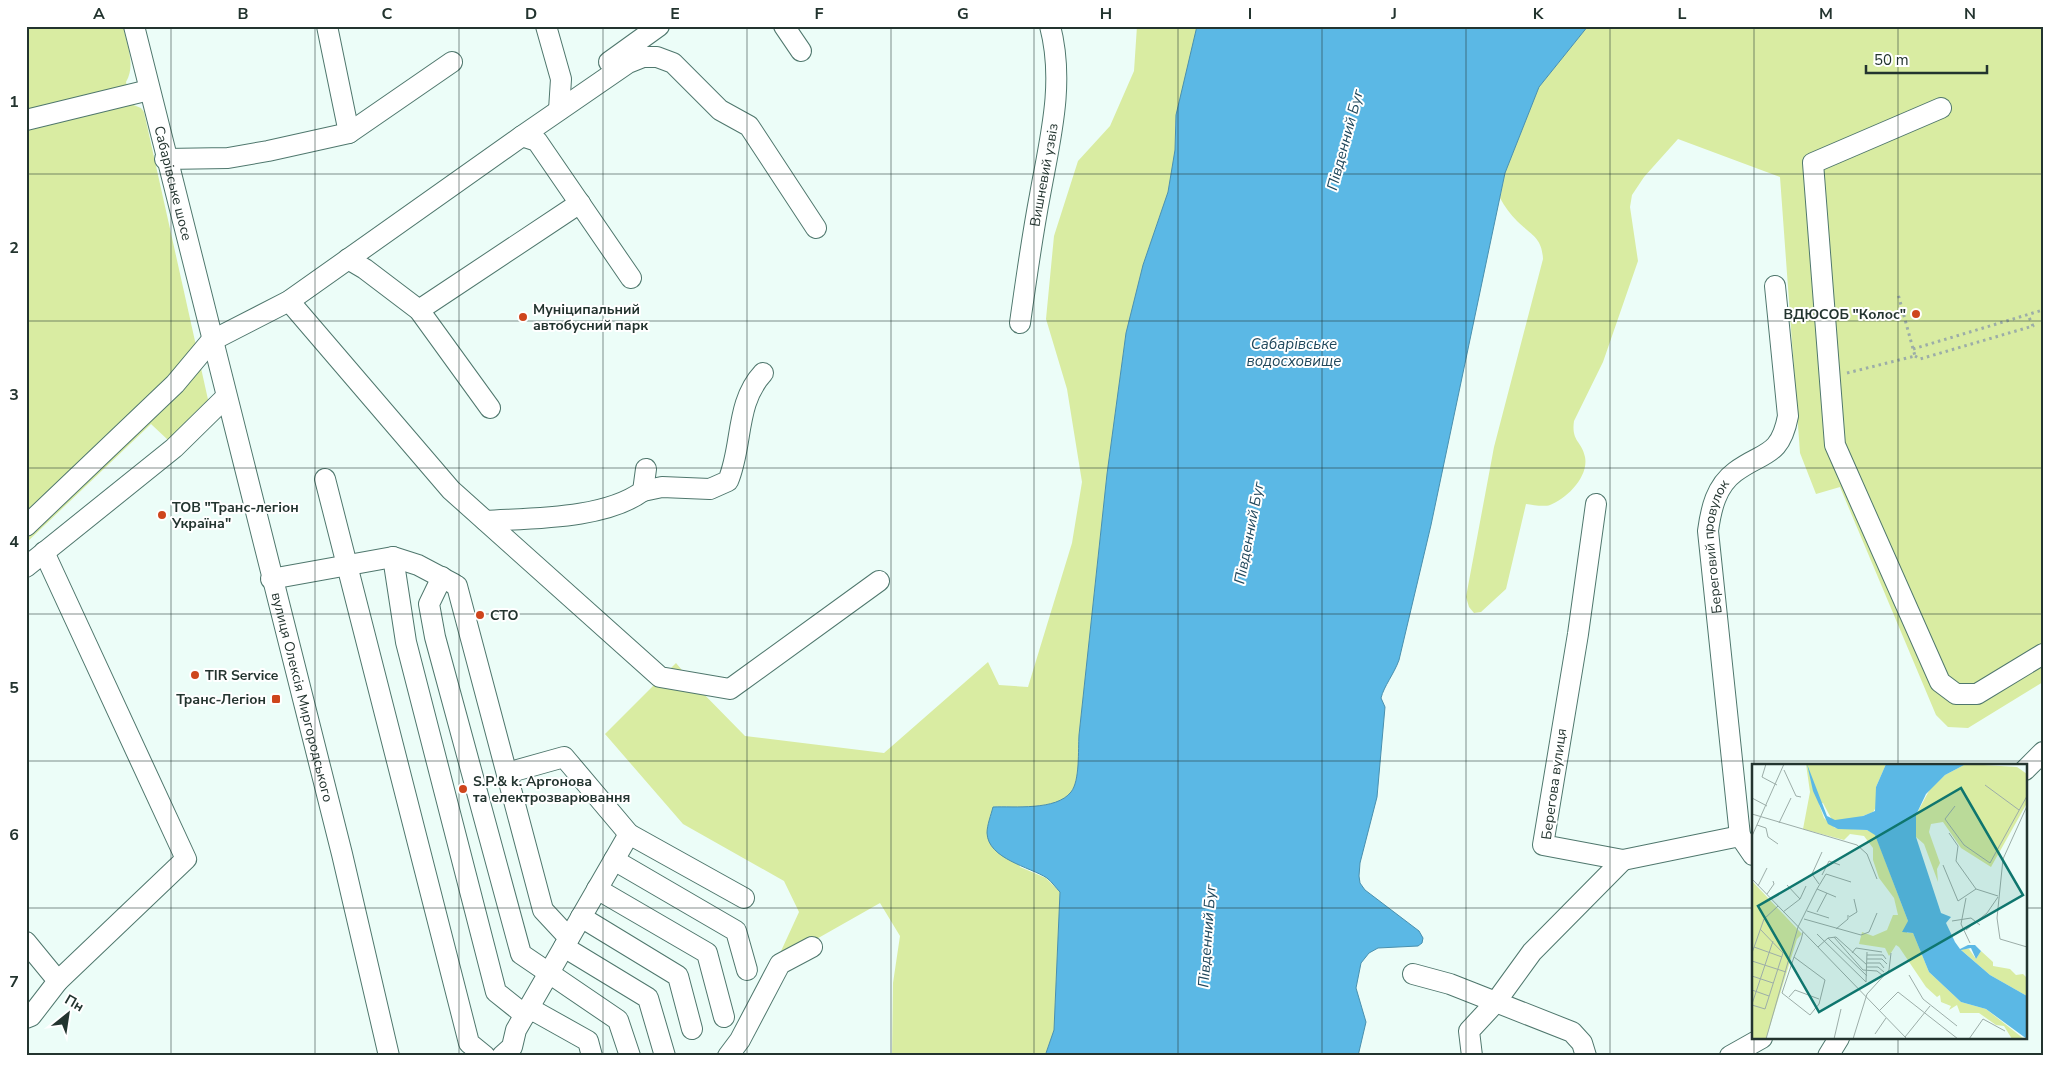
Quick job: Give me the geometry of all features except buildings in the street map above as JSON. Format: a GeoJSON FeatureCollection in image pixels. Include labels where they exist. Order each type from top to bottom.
{"type":"FeatureCollection","features":[{"type":"Feature","properties":{"kind":"street","name":"Сабарівське шосе"},"geometry":{"type":"LineString","coordinates":[[134,26],[211,341]]}},
{"type":"Feature","properties":{"kind":"street"},"geometry":{"type":"LineString","coordinates":[[326,26],[349,133]]}},
{"type":"Feature","properties":{"kind":"street"},"geometry":{"type":"LineString","coordinates":[[546,26],[561,79],[558,110]]}},
{"type":"Feature","properties":{"kind":"street"},"geometry":{"type":"LineString","coordinates":[[558,110],[583,81],[659,26]]}},
{"type":"Feature","properties":{"kind":"street"},"geometry":{"type":"LineString","coordinates":[[784,26],[801,51]]}},
{"type":"Feature","properties":{"kind":"street","name":"Вишневий узвіз"},"geometry":{"type":"LineString","coordinates":[[1020,322],[1030,250],[1055,108],[1057,61],[1050,26]]}},
{"type":"Feature","properties":{"kind":"street"},"geometry":{"type":"LineString","coordinates":[[26,526],[176,384],[211,341],[290,300],[628,62],[643,57],[657,57],[673,63],[720,110],[749,126],[816,228]]}},
{"type":"Feature","properties":{"kind":"street"},"geometry":{"type":"LineString","coordinates":[[166,159],[228,158],[349,133],[452,62]]}},
{"type":"Feature","properties":{"kind":"street"},"geometry":{"type":"LineString","coordinates":[[26,120],[149,90]]}},
{"type":"Feature","properties":{"kind":"street"},"geometry":{"type":"LineString","coordinates":[[1941,108],[1813,163],[1835,445],[1940,682],[1956,694],[1977,694],[2043,654]]}},
{"type":"Feature","properties":{"kind":"street"},"geometry":{"type":"LineString","coordinates":[[522,136],[537,141],[631,278]]}},
{"type":"Feature","properties":{"kind":"street"},"geometry":{"type":"LineString","coordinates":[[419,310],[580,203]]}},
{"type":"Feature","properties":{"kind":"street"},"geometry":{"type":"LineString","coordinates":[[348,259],[365,269],[419,310],[490,408]]}},
{"type":"Feature","properties":{"kind":"street","name":"Береговий провулок"},"geometry":{"type":"LineString","coordinates":[[1740,836],[1708,531],[1712,506],[1724,483],[1735,472],[1768,454],[1776,446],[1786,426],[1788,416],[1775,286]]}},
{"type":"Feature","properties":{"kind":"street"},"geometry":{"type":"LineString","coordinates":[[290,300],[451,490],[660,677],[730,688],[879,581]]}},
{"type":"Feature","properties":{"kind":"street","name":"вулиця Олексія Миргородського"},"geometry":{"type":"LineString","coordinates":[[211,341],[342,854],[389,1056]]}},
{"type":"Feature","properties":{"kind":"street"},"geometry":{"type":"LineString","coordinates":[[486,521],[578,514],[631,500],[643,491],[662,487],[710,489],[728,481],[735,458],[744,406],[751,389],[763,373]]}},
{"type":"Feature","properties":{"kind":"street"},"geometry":{"type":"LineString","coordinates":[[26,567],[174,448],[226,398]]}},
{"type":"Feature","properties":{"kind":"street"},"geometry":{"type":"LineString","coordinates":[[643,491],[646,469]]}},
{"type":"Feature","properties":{"kind":"street"},"geometry":{"type":"LineString","coordinates":[[325,479],[469,1043],[485,1056]]}},
{"type":"Feature","properties":{"kind":"street","name":"Берегова вулиця"},"geometry":{"type":"LineString","coordinates":[[1596,504],[1578,634],[1543,845],[1624,860],[1740,836]]}},
{"type":"Feature","properties":{"kind":"street"},"geometry":{"type":"LineString","coordinates":[[26,1018],[31,1016],[58,981],[186,859],[44,552]]}},
{"type":"Feature","properties":{"kind":"street"},"geometry":{"type":"LineString","coordinates":[[272,579],[393,557],[418,564],[456,585],[543,910],[566,942],[648,998],[665,1056]]}},
{"type":"Feature","properties":{"kind":"street"},"geometry":{"type":"LineString","coordinates":[[393,557],[406,642],[496,992],[527,1011],[588,1041],[592,1056]]}},
{"type":"Feature","properties":{"kind":"street"},"geometry":{"type":"LineString","coordinates":[[456,585],[429,604],[435,637],[521,954],[618,1020],[630,1056]]}},
{"type":"Feature","properties":{"kind":"street"},"geometry":{"type":"LineString","coordinates":[[2026,769],[2043,752]]}},
{"type":"Feature","properties":{"kind":"street"},"geometry":{"type":"LineString","coordinates":[[507,773],[564,757],[629,834],[744,898]]}},
{"type":"Feature","properties":{"kind":"street"},"geometry":{"type":"LineString","coordinates":[[502,1056],[512,1048],[516,1030],[629,834]]}},
{"type":"Feature","properties":{"kind":"street"},"geometry":{"type":"LineString","coordinates":[[1740,836],[1752,854]]}},
{"type":"Feature","properties":{"kind":"street"},"geometry":{"type":"LineString","coordinates":[[614,860],[736,931],[747,970]]}},
{"type":"Feature","properties":{"kind":"street"},"geometry":{"type":"LineString","coordinates":[[1472,1056],[1469,1031],[1495,1003],[1532,952],[1624,860]]}},
{"type":"Feature","properties":{"kind":"street"},"geometry":{"type":"LineString","coordinates":[[597,889],[707,953],[724,1017]]}},
{"type":"Feature","properties":{"kind":"street"},"geometry":{"type":"LineString","coordinates":[[580,918],[678,976],[692,1029]]}},
{"type":"Feature","properties":{"kind":"street"},"geometry":{"type":"LineString","coordinates":[[26,942],[58,981]]}},
{"type":"Feature","properties":{"kind":"street"},"geometry":{"type":"LineString","coordinates":[[728,1056],[740,1040],[780,964],[812,947]]}},
{"type":"Feature","properties":{"kind":"street"},"geometry":{"type":"LineString","coordinates":[[1413,974],[1450,984],[1572,1032],[1582,1043],[1586,1056]]}},
{"type":"Feature","properties":{"kind":"street"},"geometry":{"type":"LineString","coordinates":[[1730,1056],[1758,1040]]}},
{"type":"Feature","properties":{"kind":"street"},"geometry":{"type":"LineString","coordinates":[[1828,1056],[1838,1040]]}},
{"type":"Feature","properties":{"kind":"path"},"geometry":{"type":"LineString","coordinates":[[1898,294],[1915,356]]}},
{"type":"Feature","properties":{"kind":"path"},"geometry":{"type":"LineString","coordinates":[[1913,349],[2043,310]]}},
{"type":"Feature","properties":{"kind":"path"},"geometry":{"type":"LineString","coordinates":[[1830,378],[1915,356],[1920,359],[2032,326],[2028,315]]}},
{"type":"Feature","properties":{"kind":"green space"},"geometry":{"type":"Polygon","coordinates":[[[26,26],[123,26],[130,62],[129,75],[126,82],[131,104],[141,108],[144,112],[209,404],[168,440],[151,424],[26,543],[26,26]]]}},
{"type":"Feature","properties":{"kind":"green space"},"geometry":{"type":"Polygon","coordinates":[[[1137,26],[1197,26],[1175,126],[1175,150],[1168,192],[1143,265],[1126,333],[1107,474],[1079,735],[1076,781],[1071,792],[1056,802],[1035,806],[993,807],[1020,867],[1046,878],[1060,892],[1054,1030],[1045,1056],[892,1056],[893,983],[900,936],[880,903],[776,962],[799,912],[784,881],[683,824],[605,734],[676,663],[745,736],[884,753],[988,662],[999,685],[1028,687],[1072,543],[1082,482],[1067,389],[1046,319],[1054,236],[1078,161],[1110,126],[1134,71],[1137,26]]]}},
{"type":"Feature","properties":{"kind":"green space","name":"ВДЮСОБ \"Колос\""},"geometry":{"type":"Polygon","coordinates":[[[1588,26],[2043,26],[2043,682],[1968,728],[1948,727],[1936,715],[1840,487],[1816,494],[1800,453],[1780,177],[1678,139],[1644,177],[1632,195],[1630,207],[1638,261],[1603,362],[1574,421],[1575,437],[1585,457],[1585,465],[1580,479],[1563,498],[1550,505],[1526,504],[1506,589],[1481,612],[1474,613],[1469,607],[1466,597],[1494,447],[1543,259],[1538,241],[1512,216],[1500,198],[1505,173],[1539,87],[1588,26]]]}},
{"type":"Feature","properties":{"kind":"water","name":"Сабарівське водосховище"},"geometry":{"type":"Polygon","coordinates":[[[1197,26],[1588,26],[1539,87],[1505,173],[1431,525],[1399,660],[1381,698],[1385,707],[1377,797],[1360,863],[1360,883],[1365,890],[1419,931],[1423,938],[1422,943],[1418,946],[1378,948],[1369,953],[1361,963],[1356,988],[1366,1022],[1358,1056],[1045,1056],[1054,1030],[1060,892],[1047,878],[1002,856],[989,842],[987,833],[993,807],[1034,806],[1055,802],[1071,792],[1076,781],[1079,735],[1107,474],[1126,333],[1143,265],[1168,192],[1175,150],[1176,115],[1197,26]]]}},
{"type":"Feature","properties":{"kind":"place","name":"ВДЮСОБ \"Колос\""},"geometry":{"type":"Point","coordinates":[1916,314]}},
{"type":"Feature","properties":{"kind":"place","name":"Муніципальний автобусний парк"},"geometry":{"type":"Point","coordinates":[523,317]}},
{"type":"Feature","properties":{"kind":"place","name":"ТОВ \"Транс-легіон Україна\""},"geometry":{"type":"Point","coordinates":[162,515]}},
{"type":"Feature","properties":{"kind":"place","name":"СТО"},"geometry":{"type":"Point","coordinates":[480,615]}},
{"type":"Feature","properties":{"kind":"place","name":"TIR Service"},"geometry":{"type":"Point","coordinates":[195,675]}},
{"type":"Feature","properties":{"kind":"place","name":"Транс-Легіон"},"geometry":{"type":"Point","coordinates":[276,699]}},
{"type":"Feature","properties":{"kind":"place","name":"S.P.& k. Аргонова та електрозварювання"},"geometry":{"type":"Point","coordinates":[463,789]}},
{"type":"Feature","properties":{"kind":"water label","name":"Південний Буг"},"geometry":{"type":"Point","coordinates":[1345,140]}},
{"type":"Feature","properties":{"kind":"water label","name":"Південний Буг"},"geometry":{"type":"Point","coordinates":[1249,533]}},
{"type":"Feature","properties":{"kind":"water label","name":"Південний Буг"},"geometry":{"type":"Point","coordinates":[1207,936]}}]}
